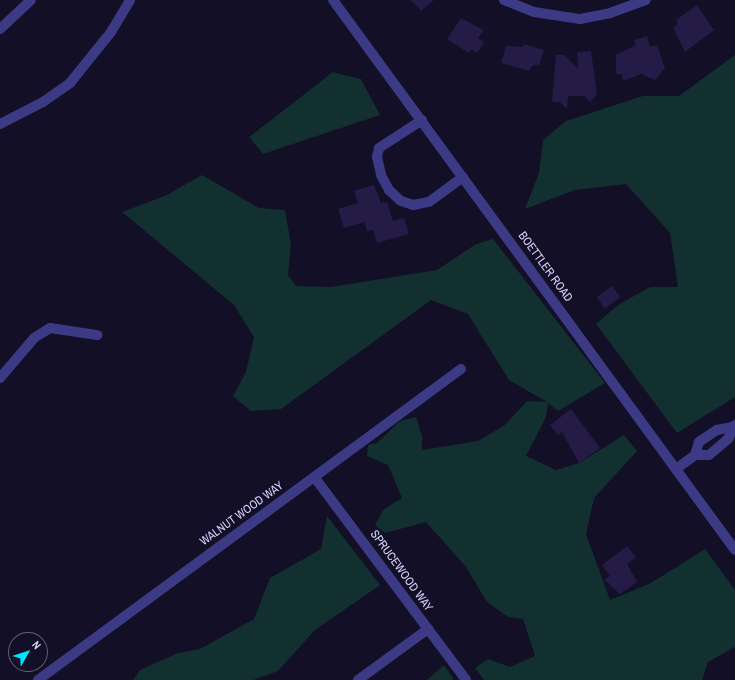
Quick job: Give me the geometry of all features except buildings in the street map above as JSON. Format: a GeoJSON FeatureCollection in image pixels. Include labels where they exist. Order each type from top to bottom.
{"type":"FeatureCollection","features":[{"type":"Feature","properties":{"kind":"street"},"geometry":{"type":"LineString","coordinates":[[0,29],[30,0]]}},
{"type":"Feature","properties":{"kind":"street","name":"BOETTLER ROAD"},"geometry":{"type":"LineString","coordinates":[[333,0],[735,550]]}},
{"type":"Feature","properties":{"kind":"street"},"geometry":{"type":"LineString","coordinates":[[504,0],[534,12],[580,19],[610,13],[646,0]]}},
{"type":"Feature","properties":{"kind":"street"},"geometry":{"type":"LineString","coordinates":[[0,124],[43,102],[70,83],[94,56],[130,1]]}},
{"type":"Feature","properties":{"kind":"street"},"geometry":{"type":"LineString","coordinates":[[422,120],[379,148],[377,157],[381,175],[389,190],[401,201],[413,205],[429,202],[463,177]]}},
{"type":"Feature","properties":{"kind":"street"},"geometry":{"type":"LineString","coordinates":[[0,378],[34,338],[50,328],[96,335]]}},
{"type":"Feature","properties":{"kind":"street","name":"WALNUT WOOD WAY"},"geometry":{"type":"LineString","coordinates":[[38,680],[315,478],[461,369]]}},
{"type":"Feature","properties":{"kind":"street"},"geometry":{"type":"LineString","coordinates":[[696,455],[699,442],[717,430],[734,426]]}},
{"type":"Feature","properties":{"kind":"street"},"geometry":{"type":"LineString","coordinates":[[676,469],[696,455],[709,455],[728,439],[734,426]]}},
{"type":"Feature","properties":{"kind":"street","name":"SPRUCEWOOD WAY"},"geometry":{"type":"LineString","coordinates":[[315,478],[466,680]]}},
{"type":"Feature","properties":{"kind":"street"},"geometry":{"type":"LineString","coordinates":[[358,680],[428,630]]}},
{"type":"Feature","properties":{"kind":"green space"},"geometry":{"type":"Polygon","coordinates":[[[735,55],[735,397],[677,433],[596,324],[618,305],[650,287],[678,287],[670,233],[626,184],[575,190],[525,209],[539,173],[543,140],[566,121],[643,96],[679,96],[735,55]]]}},
{"type":"Feature","properties":{"kind":"green space"},"geometry":{"type":"Polygon","coordinates":[[[333,72],[361,79],[380,115],[263,154],[249,137],[333,72]]]}},
{"type":"Feature","properties":{"kind":"green space"},"geometry":{"type":"Polygon","coordinates":[[[202,175],[259,208],[285,210],[291,245],[288,275],[296,286],[331,287],[437,270],[476,244],[493,239],[605,383],[558,411],[548,403],[546,417],[526,456],[556,470],[579,463],[624,435],[637,451],[594,498],[586,534],[610,600],[651,583],[705,549],[735,590],[735,647],[708,662],[702,680],[484,680],[475,668],[488,659],[510,667],[535,656],[523,619],[508,617],[487,602],[466,567],[426,522],[385,533],[375,525],[383,510],[402,498],[388,465],[367,456],[368,445],[377,443],[400,421],[416,417],[422,436],[422,450],[478,441],[505,425],[527,401],[547,402],[509,380],[468,314],[431,300],[281,409],[251,411],[233,396],[246,372],[254,337],[234,305],[122,212],[165,196],[202,175]]]}},
{"type":"Feature","properties":{"kind":"green space"},"geometry":{"type":"Polygon","coordinates":[[[327,516],[380,585],[315,630],[278,671],[253,680],[133,680],[140,670],[178,653],[200,649],[254,619],[270,578],[321,549],[327,516]]]}},
{"type":"Feature","properties":{"kind":"green space"},"geometry":{"type":"Polygon","coordinates":[[[444,665],[454,680],[427,680],[444,665]]]}}]}
